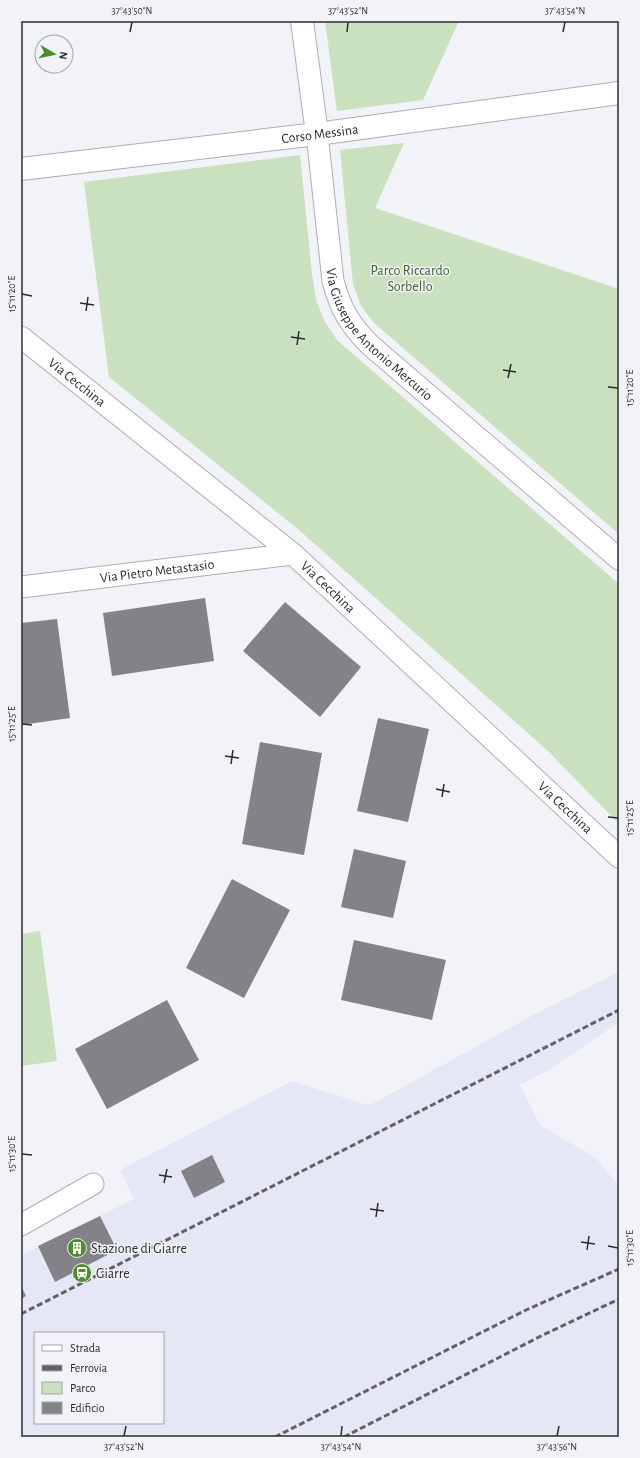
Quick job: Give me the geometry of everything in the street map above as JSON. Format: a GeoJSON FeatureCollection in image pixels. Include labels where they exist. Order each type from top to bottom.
{"type":"FeatureCollection","features":[{"type":"Feature","properties":{"kind":"street","name":"Via Giuseppe Antonio Mercurio"},"geometry":{"type":"LineString","coordinates":[[302,21],[317,134],[333,281],[338,301],[357,332],[370,345],[619,559]]}},
{"type":"Feature","properties":{"kind":"street","name":"Corso Messina"},"geometry":{"type":"LineString","coordinates":[[21,169],[317,134],[619,93]]}},
{"type":"Feature","properties":{"kind":"street","name":"Via Cecchina"},"geometry":{"type":"LineString","coordinates":[[21,337],[293,554],[619,857]]}},
{"type":"Feature","properties":{"kind":"street","name":"Via Pietro Metastasio"},"geometry":{"type":"LineString","coordinates":[[21,587],[293,554]]}},
{"type":"Feature","properties":{"kind":"street"},"geometry":{"type":"LineString","coordinates":[[21,1225],[93,1184]]}},
{"type":"Feature","properties":{"kind":"shaded area"},"geometry":{"type":"Polygon","coordinates":[[[619,972],[619,1022],[549,1070],[520,1085],[540,1125],[596,1158],[619,1187],[619,1437],[21,1437],[21,1255],[134,1199],[120,1170],[292,1081],[364,1104],[372,1104],[537,1013],[619,972]]]}},
{"type":"Feature","properties":{"kind":"green space"},"geometry":{"type":"Polygon","coordinates":[[[325,21],[459,21],[423,100],[337,111],[325,21]]]}},
{"type":"Feature","properties":{"kind":"green space","name":"Parco Riccardo Sorbello"},"geometry":{"type":"Polygon","coordinates":[[[404,143],[375,208],[619,289],[619,534],[374,323],[361,306],[353,284],[340,150],[404,143]]]}},
{"type":"Feature","properties":{"kind":"green space"},"geometry":{"type":"Polygon","coordinates":[[[300,155],[316,300],[325,322],[338,341],[619,584],[619,824],[549,752],[299,530],[109,377],[84,182],[300,155]]]}},
{"type":"Feature","properties":{"kind":"green space"},"geometry":{"type":"Polygon","coordinates":[[[40,931],[57,1061],[21,1066],[21,934],[40,931]]]}},
{"type":"Feature","properties":{"kind":"building"},"geometry":{"type":"Polygon","coordinates":[[[205,598],[214,661],[112,676],[103,613],[205,598]]]}},
{"type":"Feature","properties":{"kind":"building"},"geometry":{"type":"Polygon","coordinates":[[[285,602],[361,667],[320,717],[243,651],[285,602]]]}},
{"type":"Feature","properties":{"kind":"building"},"geometry":{"type":"Polygon","coordinates":[[[57,619],[70,718],[21,725],[21,623],[57,619]]]}},
{"type":"Feature","properties":{"kind":"building"},"geometry":{"type":"Polygon","coordinates":[[[378,718],[429,729],[408,822],[357,811],[378,718]]]}},
{"type":"Feature","properties":{"kind":"building"},"geometry":{"type":"Polygon","coordinates":[[[260,742],[322,753],[304,855],[242,844],[260,742]]]}},
{"type":"Feature","properties":{"kind":"building"},"geometry":{"type":"Polygon","coordinates":[[[354,849],[406,861],[393,918],[341,907],[354,849]]]}},
{"type":"Feature","properties":{"kind":"building"},"geometry":{"type":"Polygon","coordinates":[[[232,879],[290,910],[244,998],[186,968],[232,879]]]}},
{"type":"Feature","properties":{"kind":"building"},"geometry":{"type":"Polygon","coordinates":[[[354,940],[446,960],[432,1020],[341,1000],[354,940]]]}},
{"type":"Feature","properties":{"kind":"building"},"geometry":{"type":"Polygon","coordinates":[[[167,1000],[199,1060],[107,1109],[75,1049],[167,1000]]]}},
{"type":"Feature","properties":{"kind":"building"},"geometry":{"type":"Polygon","coordinates":[[[212,1155],[225,1182],[194,1198],[181,1171],[212,1155]]]}},
{"type":"Feature","properties":{"kind":"building","name":"Stazione di Giarre"},"geometry":{"type":"Polygon","coordinates":[[[100,1216],[117,1250],[55,1282],[38,1246],[100,1216]]]}},
{"type":"Feature","properties":{"kind":"building"},"geometry":{"type":"Polygon","coordinates":[[[21,1286],[26,1296],[21,1299],[21,1286]]]}},
{"type":"Feature","properties":{"kind":"railway"},"geometry":{"type":"LineString","coordinates":[[21,1314],[619,1010]]}},
{"type":"Feature","properties":{"kind":"railway"},"geometry":{"type":"LineString","coordinates":[[275,1437],[526,1310],[619,1269]]}},
{"type":"Feature","properties":{"kind":"railway"},"geometry":{"type":"LineString","coordinates":[[344,1437],[541,1336],[619,1299]]}},
{"type":"Feature","properties":{"kind":"place","name":"Stazione di Giarre"},"geometry":{"type":"Point","coordinates":[77,1248]}},
{"type":"Feature","properties":{"kind":"place","name":"Giarre"},"geometry":{"type":"Point","coordinates":[82,1273]}}]}
